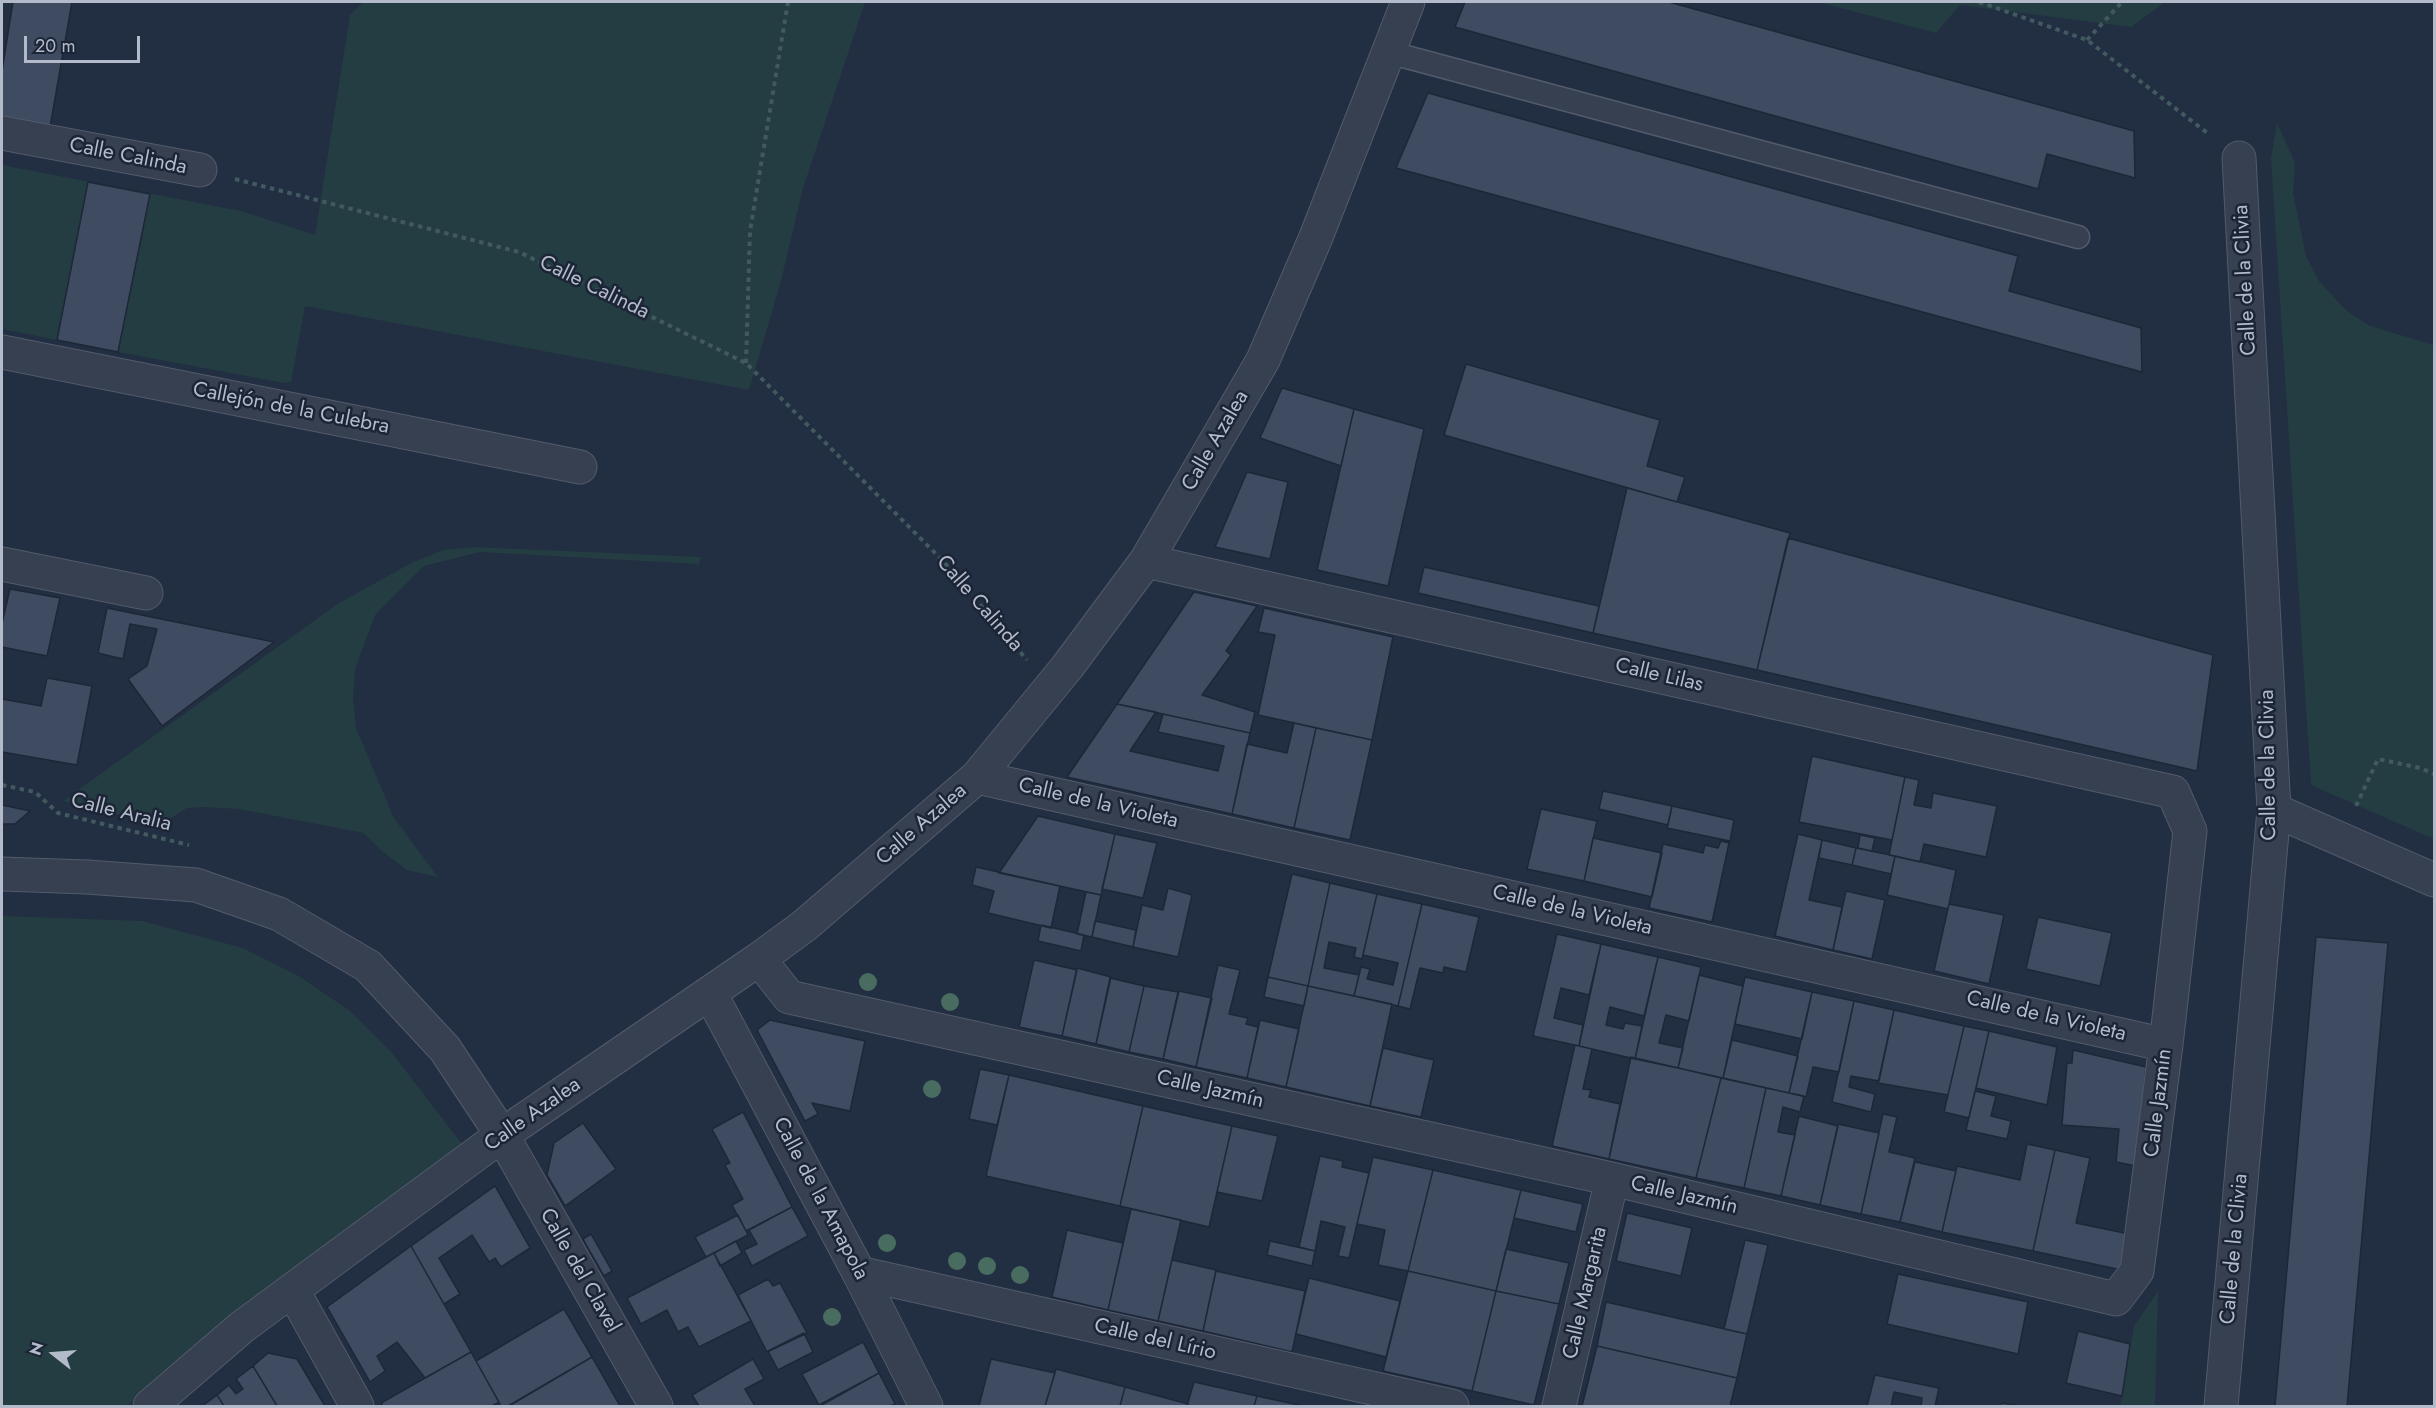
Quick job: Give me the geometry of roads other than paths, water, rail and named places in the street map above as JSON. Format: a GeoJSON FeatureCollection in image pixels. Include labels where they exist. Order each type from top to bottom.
{"type":"FeatureCollection","features":[{"type":"Feature","properties":{"kind":"street","name":"Calle Azalea"},"geometry":{"type":"LineString","coordinates":[[150,1407],[242,1327],[502,1136],[759,960],[804,926],[977,777],[1050,688],[1146,561],[1263,360],[1316,237],[1408,2]]}},
{"type":"Feature","properties":{"kind":"street","name":"Calle Calinda"},"geometry":{"type":"LineString","coordinates":[[2,133],[200,170]]}},
{"type":"Feature","properties":{"kind":"street","name":"Calle de la Clivia"},"geometry":{"type":"LineString","coordinates":[[2221,1407],[2274,810],[2240,158]]}},
{"type":"Feature","properties":{"kind":"street","name":"Callejón de la Culebra"},"geometry":{"type":"LineString","coordinates":[[2,352],[580,467]]}},
{"type":"Feature","properties":{"kind":"street","name":"Calle Lilas"},"geometry":{"type":"LineString","coordinates":[[1146,561],[2173,792]]}},
{"type":"Feature","properties":{"kind":"street"},"geometry":{"type":"LineString","coordinates":[[2,564],[146,593]]}},
{"type":"Feature","properties":{"kind":"street","name":"Calle de la Violeta"},"geometry":{"type":"LineString","coordinates":[[977,777],[2166,1045]]}},
{"type":"Feature","properties":{"kind":"street","name":"Calle Jazmín"},"geometry":{"type":"LineString","coordinates":[[759,960],[789,997],[1612,1179],[2116,1299],[2137,1271],[2166,1045],[2190,831],[2173,792]]}},
{"type":"Feature","properties":{"kind":"street"},"geometry":{"type":"LineString","coordinates":[[2274,810],[2434,880]]}},
{"type":"Feature","properties":{"kind":"street","name":"Calle del Clavel"},"geometry":{"type":"LineString","coordinates":[[2,874],[87,877],[196,885],[279,914],[368,966],[445,1049],[502,1136],[656,1407]]}},
{"type":"Feature","properties":{"kind":"street","name":"Calle de la Amapola"},"geometry":{"type":"LineString","coordinates":[[710,993],[859,1273],[926,1407]]}},
{"type":"Feature","properties":{"kind":"street","name":"Calle Margarita"},"geometry":{"type":"LineString","coordinates":[[1559,1407],[1612,1179]]}},
{"type":"Feature","properties":{"kind":"street","name":"Calle del Lírio"},"geometry":{"type":"LineString","coordinates":[[859,1273],[1452,1407]]}},
{"type":"Feature","properties":{"kind":"street"},"geometry":{"type":"LineString","coordinates":[[293,1291],[357,1407]]}},
{"type":"Feature","properties":{"kind":"lane"},"geometry":{"type":"LineString","coordinates":[[1388,52],[2078,237]]}}]}
